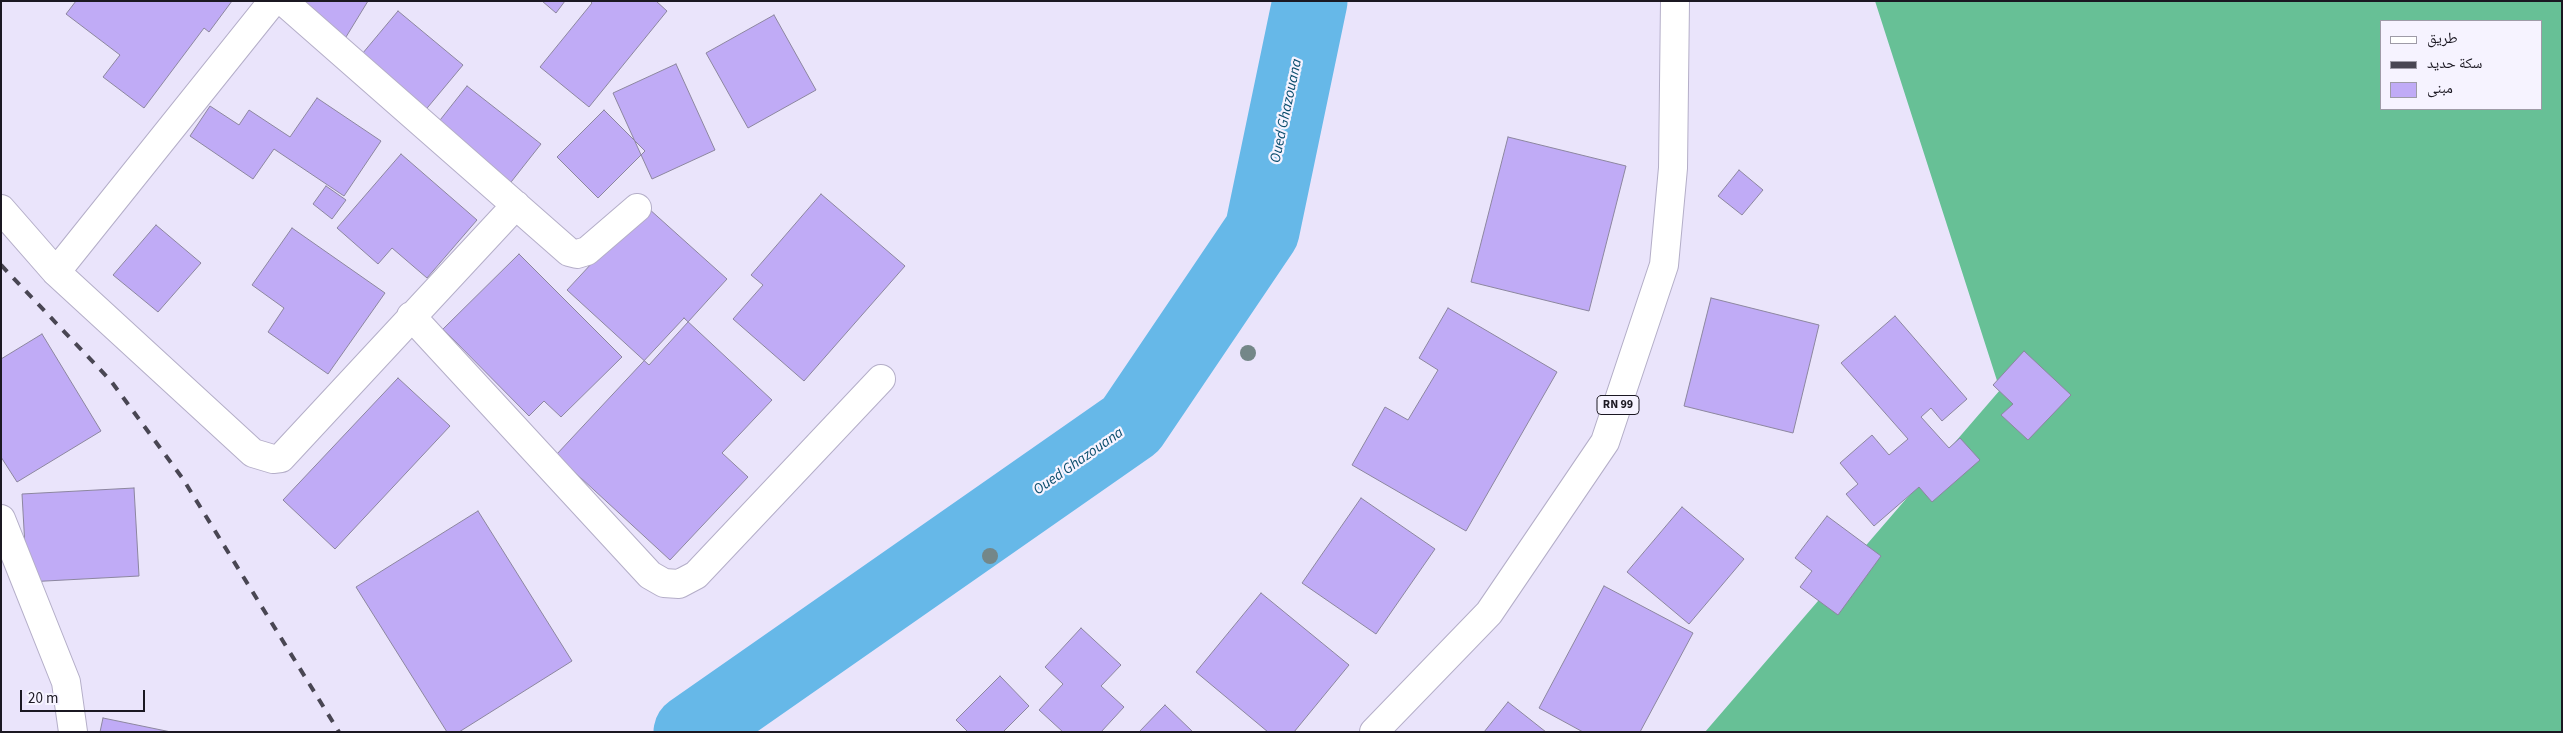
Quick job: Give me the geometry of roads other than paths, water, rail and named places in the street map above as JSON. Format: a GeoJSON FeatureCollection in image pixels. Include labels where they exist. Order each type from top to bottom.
{"type":"FeatureCollection","features":[{"type":"Feature","properties":{"kind":"street"},"geometry":{"type":"LineString","coordinates":[[56,272],[273,1]]}},
{"type":"Feature","properties":{"kind":"street"},"geometry":{"type":"LineString","coordinates":[[283,1],[569,252],[577,254],[587,251],[637,208]]}},
{"type":"Feature","properties":{"kind":"street","name":"RN 99"},"geometry":{"type":"LineString","coordinates":[[1374,732],[1489,613],[1605,442],[1664,265],[1673,168],[1675,1]]}},
{"type":"Feature","properties":{"kind":"street"},"geometry":{"type":"LineString","coordinates":[[1,209],[56,272],[253,453],[272,459],[281,458],[411,316],[516,206]]}},
{"type":"Feature","properties":{"kind":"street"},"geometry":{"type":"LineString","coordinates":[[411,316],[650,575],[664,583],[679,584],[696,575],[882,379]]}},
{"type":"Feature","properties":{"kind":"street"},"geometry":{"type":"LineString","coordinates":[[1,519],[66,682],[74,732]]}},
{"type":"Feature","properties":{"kind":"waterway","name":"Oued Ghazouana"},"geometry":{"type":"LineString","coordinates":[[691,732],[1131,425],[1262,231],[1310,1]]}},
{"type":"Feature","properties":{"kind":"railway"},"geometry":{"type":"LineString","coordinates":[[1,265],[111,381],[183,479],[339,732]]}}]}
